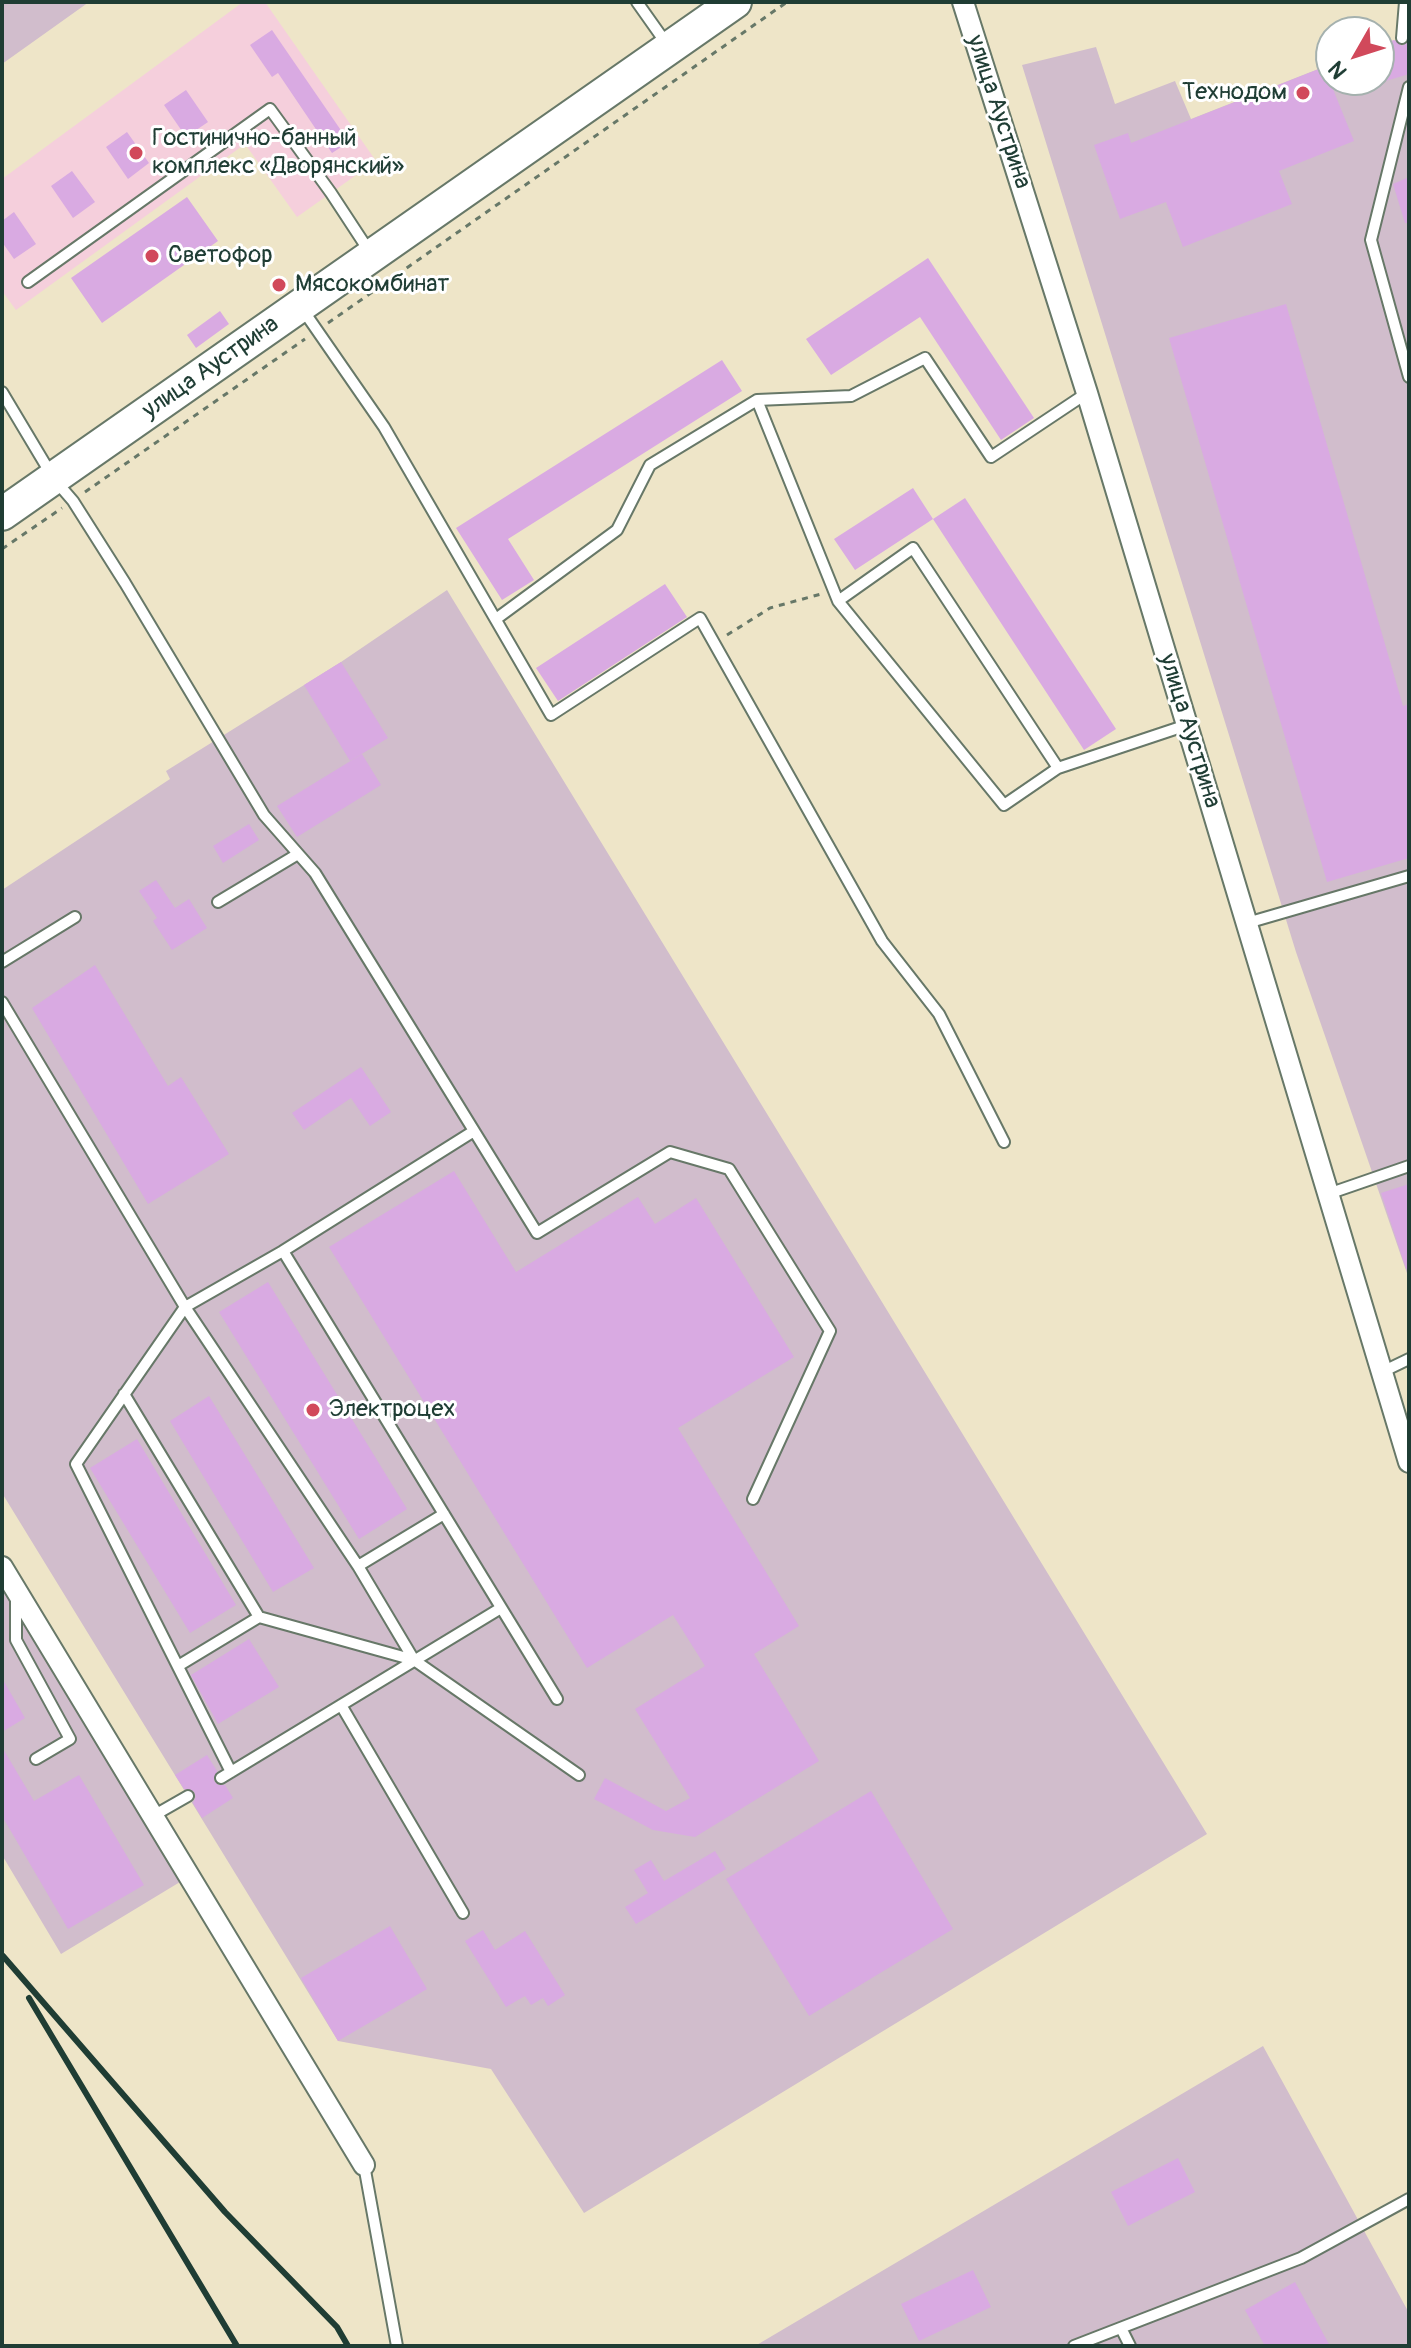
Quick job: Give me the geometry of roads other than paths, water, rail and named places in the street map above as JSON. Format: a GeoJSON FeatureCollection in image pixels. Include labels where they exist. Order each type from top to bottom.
{"type":"FeatureCollection","features":[{"type":"Feature","properties":{"kind":"main road","name":"улица Аустрина"},"geometry":{"type":"LineString","coordinates":[[2,514],[63,490],[308,318],[372,256],[735,2]]}},
{"type":"Feature","properties":{"kind":"street","name":"улица Аустрина"},"geometry":{"type":"LineString","coordinates":[[963,2],[1087,393],[1407,1449]]}},
{"type":"Feature","properties":{"kind":"street"},"geometry":{"type":"LineString","coordinates":[[2,1567],[364,2165]]}},
{"type":"Feature","properties":{"kind":"lane"},"geometry":{"type":"LineString","coordinates":[[637,2],[669,48]]}},
{"type":"Feature","properties":{"kind":"lane"},"geometry":{"type":"LineString","coordinates":[[1402,38],[1405,2]]}},
{"type":"Feature","properties":{"kind":"lane"},"geometry":{"type":"LineString","coordinates":[[1409,87],[1371,240],[1409,377]]}},
{"type":"Feature","properties":{"kind":"lane"},"geometry":{"type":"LineString","coordinates":[[28,282],[270,109],[372,256]]}},
{"type":"Feature","properties":{"kind":"lane"},"geometry":{"type":"LineString","coordinates":[[308,318],[384,427],[551,715],[700,618],[882,941],[939,1014],[1004,1142]]}},
{"type":"Feature","properties":{"kind":"lane"},"geometry":{"type":"LineString","coordinates":[[496,619],[617,530],[650,465],[757,400],[851,396],[925,358],[991,457],[1087,393]]}},
{"type":"Feature","properties":{"kind":"lane"},"geometry":{"type":"LineString","coordinates":[[2,392],[264,815],[315,873],[537,1233],[670,1152],[729,1169],[830,1331],[753,1499]]}},
{"type":"Feature","properties":{"kind":"lane"},"geometry":{"type":"LineString","coordinates":[[757,400],[835,596],[1004,805],[1058,768],[1187,725]]}},
{"type":"Feature","properties":{"kind":"lane"},"geometry":{"type":"LineString","coordinates":[[835,596],[913,548],[1058,768]]}},
{"type":"Feature","properties":{"kind":"lane"},"geometry":{"type":"LineString","coordinates":[[218,902],[298,854]]}},
{"type":"Feature","properties":{"kind":"lane"},"geometry":{"type":"LineString","coordinates":[[1247,923],[1409,876]]}},
{"type":"Feature","properties":{"kind":"lane"},"geometry":{"type":"LineString","coordinates":[[2,962],[75,917]]}},
{"type":"Feature","properties":{"kind":"lane"},"geometry":{"type":"LineString","coordinates":[[2,1002],[185,1307],[358,1566],[414,1660]]}},
{"type":"Feature","properties":{"kind":"lane"},"geometry":{"type":"LineString","coordinates":[[474,1131],[283,1251],[185,1307],[76,1464],[178,1666],[226,1775],[501,1608]]}},
{"type":"Feature","properties":{"kind":"lane"},"geometry":{"type":"LineString","coordinates":[[1328,1194],[1409,1166]]}},
{"type":"Feature","properties":{"kind":"lane"},"geometry":{"type":"LineString","coordinates":[[283,1251],[557,1699]]}},
{"type":"Feature","properties":{"kind":"lane"},"geometry":{"type":"LineString","coordinates":[[1382,1372],[1409,1359]]}},
{"type":"Feature","properties":{"kind":"lane"},"geometry":{"type":"LineString","coordinates":[[124,1394],[259,1617],[414,1660],[579,1775]]}},
{"type":"Feature","properties":{"kind":"lane"},"geometry":{"type":"LineString","coordinates":[[358,1566],[444,1514]]}},
{"type":"Feature","properties":{"kind":"lane"},"geometry":{"type":"LineString","coordinates":[[16,1590],[16,1640],[70,1739],[36,1759]]}},
{"type":"Feature","properties":{"kind":"lane"},"geometry":{"type":"LineString","coordinates":[[178,1666],[259,1617]]}},
{"type":"Feature","properties":{"kind":"lane"},"geometry":{"type":"LineString","coordinates":[[341,1705],[463,1913]]}},
{"type":"Feature","properties":{"kind":"lane"},"geometry":{"type":"LineString","coordinates":[[153,1816],[188,1796]]}},
{"type":"Feature","properties":{"kind":"lane"},"geometry":{"type":"LineString","coordinates":[[364,2165],[397,2346]]}},
{"type":"Feature","properties":{"kind":"lane"},"geometry":{"type":"LineString","coordinates":[[1074,2346],[1301,2258],[1409,2199]]}},
{"type":"Feature","properties":{"kind":"lane"},"geometry":{"type":"LineString","coordinates":[[1121,2328],[1130,2346]]}},
{"type":"Feature","properties":{"kind":"railway"},"geometry":{"type":"LineString","coordinates":[[3,1956],[225,2212],[337,2327],[348,2346]]}},
{"type":"Feature","properties":{"kind":"railway"},"geometry":{"type":"LineString","coordinates":[[29,1998],[237,2346]]}},
{"type":"Feature","properties":{"kind":"place","name":"Технодом"},"geometry":{"type":"Point","coordinates":[1303,93]}},
{"type":"Feature","properties":{"kind":"place","name":"Гостинично-банный комплекс «Дворянский»"},"geometry":{"type":"Point","coordinates":[136,153]}},
{"type":"Feature","properties":{"kind":"place","name":"Светофор"},"geometry":{"type":"Point","coordinates":[152,256]}},
{"type":"Feature","properties":{"kind":"place","name":"Мясокомбинат"},"geometry":{"type":"Point","coordinates":[279,285]}},
{"type":"Feature","properties":{"kind":"place","name":"Электроцех"},"geometry":{"type":"Point","coordinates":[313,1410]}}]}
